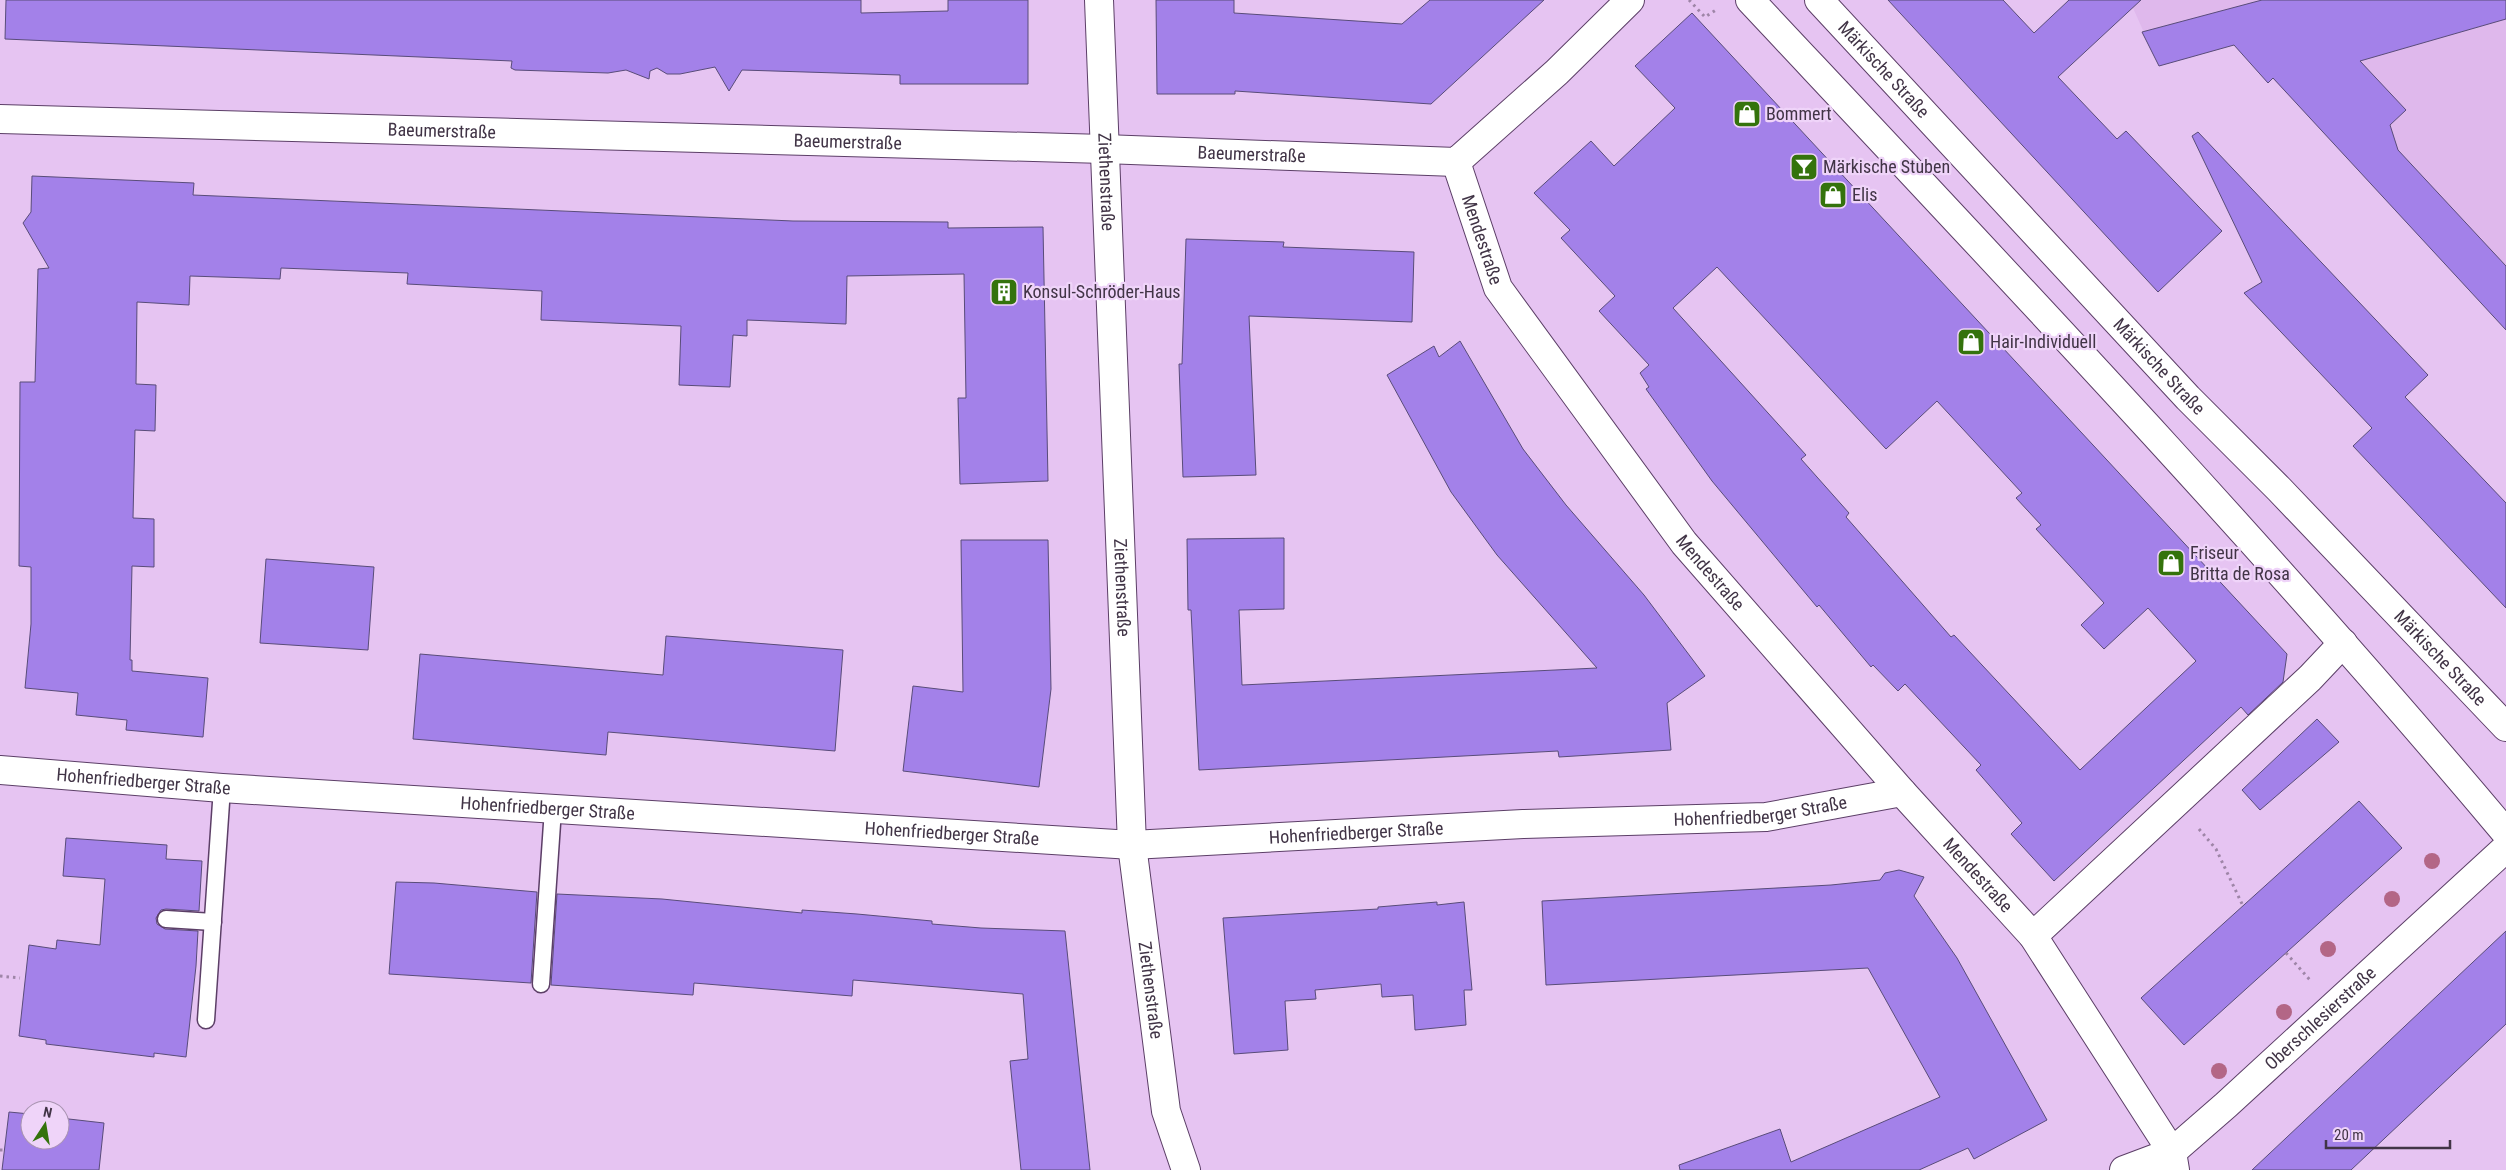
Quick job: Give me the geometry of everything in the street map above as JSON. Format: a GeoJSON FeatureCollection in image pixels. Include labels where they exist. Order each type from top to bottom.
{"type":"FeatureCollection","features":[{"type":"Feature","properties":{"kind":"street","name":"Ziethenstraße"},"geometry":{"type":"LineString","coordinates":[[1099,0],[1132,845],[1166,1111],[1186,1170]]}},
{"type":"Feature","properties":{"kind":"street"},"geometry":{"type":"LineString","coordinates":[[1456,162],[1557,72],[1630,0]]}},
{"type":"Feature","properties":{"kind":"street"},"geometry":{"type":"LineString","coordinates":[[1750,0],[2205,488],[2343,643],[2506,833]]}},
{"type":"Feature","properties":{"kind":"street","name":"Märkische Straße"},"geometry":{"type":"LineString","coordinates":[[1819,0],[2188,398],[2279,489],[2506,727]]}},
{"type":"Feature","properties":{"kind":"street","name":"Baeumerstraße"},"geometry":{"type":"LineString","coordinates":[[0,119],[1104,149],[1456,162]]}},
{"type":"Feature","properties":{"kind":"street","name":"Mendestraße"},"geometry":{"type":"LineString","coordinates":[[1456,162],[1498,288],[1684,543],[1902,792],[2033,936],[2174,1161]]}},
{"type":"Feature","properties":{"kind":"street"},"geometry":{"type":"LineString","coordinates":[[2033,936],[2310,678],[2343,643]]}},
{"type":"Feature","properties":{"kind":"street","name":"Hohenfriedberger Straße"},"geometry":{"type":"LineString","coordinates":[[0,770],[222,788],[1132,845],[1523,824],[1766,817],[1902,792]]}},
{"type":"Feature","properties":{"kind":"street","name":"Oberschlesierstraße"},"geometry":{"type":"LineString","coordinates":[[2124,1170],[2174,1161],[2240,1092],[2506,848]]}},
{"type":"Feature","properties":{"kind":"lane"},"geometry":{"type":"LineString","coordinates":[[206,1020],[222,788]]}},
{"type":"Feature","properties":{"kind":"lane"},"geometry":{"type":"LineString","coordinates":[[541,984],[553,809]]}},
{"type":"Feature","properties":{"kind":"lane"},"geometry":{"type":"LineString","coordinates":[[166,919],[213,922]]}},
{"type":"Feature","properties":{"kind":"path"},"geometry":{"type":"LineString","coordinates":[[1689,0],[1705,17]]}},
{"type":"Feature","properties":{"kind":"path"},"geometry":{"type":"LineString","coordinates":[[2176,802],[2216,848],[2243,906]]}},
{"type":"Feature","properties":{"kind":"path"},"geometry":{"type":"LineString","coordinates":[[0,976],[20,978]]}},
{"type":"Feature","properties":{"kind":"shaded area"},"geometry":{"type":"Polygon","coordinates":[[[2126,0],[2506,0],[2506,330],[2273,79],[2268,83],[2234,45],[2159,66],[2133,8],[2126,0]]]}},
{"type":"Feature","properties":{"kind":"building"},"geometry":{"type":"Polygon","coordinates":[[[6,0],[861,0],[861,13],[948,11],[948,0],[1028,0],[1028,84],[900,84],[900,75],[742,70],[729,91],[715,67],[680,74],[667,74],[657,68],[650,71],[649,79],[626,70],[608,73],[515,70],[511,68],[512,61],[5,39],[6,0]]]}},
{"type":"Feature","properties":{"kind":"building"},"geometry":{"type":"Polygon","coordinates":[[[1156,0],[1234,0],[1234,13],[1402,24],[1430,0],[1544,0],[1431,104],[1235,91],[1235,94],[1157,94],[1156,0]]]}},
{"type":"Feature","properties":{"kind":"building"},"geometry":{"type":"Polygon","coordinates":[[[1888,0],[2003,0],[2034,33],[2069,0],[2141,0],[2058,77],[2117,139],[2126,131],[2222,231],[2158,292],[1888,0]]]}},
{"type":"Feature","properties":{"kind":"building"},"geometry":{"type":"Polygon","coordinates":[[[2262,0],[2506,0],[2506,19],[2360,61],[2406,110],[2390,125],[2398,150],[2506,266],[2506,330],[2273,78],[2268,83],[2234,45],[2159,66],[2142,32],[2262,0]]]}},
{"type":"Feature","properties":{"kind":"building"},"geometry":{"type":"Polygon","coordinates":[[[1692,13],[2287,654],[2283,682],[2248,715],[2241,707],[2054,881],[2011,834],[2022,823],[1976,770],[1981,765],[1905,684],[1898,691],[1873,665],[1871,667],[1819,605],[1817,607],[1712,481],[1646,389],[1649,387],[1640,373],[1649,365],[1599,311],[1615,296],[1561,238],[1570,230],[1534,193],[1591,141],[1614,166],[1675,108],[1635,66],[1692,13]],[[1717,267],[1673,308],[1806,455],[1801,459],[1849,513],[1846,517],[1951,637],[1954,635],[2080,770],[2196,661],[2148,608],[2104,649],[2081,625],[2104,603],[2036,529],[2041,525],[2016,498],[2022,493],[1937,401],[1886,449],[1717,267]]]}},
{"type":"Feature","properties":{"kind":"building"},"geometry":{"type":"Polygon","coordinates":[[[2198,132],[2428,375],[2405,397],[2506,503],[2506,608],[2353,446],[2372,428],[2244,293],[2262,282],[2192,136],[2198,132]]]}},
{"type":"Feature","properties":{"kind":"building"},"geometry":{"type":"Polygon","coordinates":[[[32,176],[194,183],[193,195],[793,221],[948,222],[948,228],[1043,227],[1048,481],[960,484],[958,398],[966,398],[964,274],[847,276],[846,324],[747,320],[747,336],[733,335],[730,387],[679,385],[681,326],[541,320],[542,291],[407,284],[408,273],[281,268],[280,279],[190,276],[189,305],[137,302],[136,384],[156,385],[155,431],[135,430],[133,518],[154,519],[154,567],[132,566],[130,660],[132,660],[132,671],[208,678],[203,737],[126,730],[127,720],[76,715],[78,693],[25,688],[31,624],[31,567],[19,566],[20,382],[35,382],[38,269],[49,268],[23,223],[31,212],[32,176]]]}},
{"type":"Feature","properties":{"kind":"building"},"geometry":{"type":"Polygon","coordinates":[[[1186,239],[1284,242],[1283,247],[1414,252],[1412,322],[1249,316],[1256,475],[1183,477],[1179,364],[1182,364],[1186,239]]]}},
{"type":"Feature","properties":{"kind":"building"},"geometry":{"type":"Polygon","coordinates":[[[1460,341],[1523,449],[1566,505],[1644,595],[1705,676],[1667,703],[1671,750],[1559,757],[1558,751],[1199,770],[1191,610],[1188,610],[1187,539],[1284,538],[1284,609],[1239,610],[1242,685],[1597,668],[1497,555],[1451,492],[1387,375],[1434,346],[1439,357],[1460,341]]]}},
{"type":"Feature","properties":{"kind":"building"},"geometry":{"type":"Polygon","coordinates":[[[961,540],[1048,540],[1051,689],[1039,787],[903,771],[913,686],[963,692],[961,540]]]}},
{"type":"Feature","properties":{"kind":"building"},"geometry":{"type":"Polygon","coordinates":[[[266,559],[374,567],[368,650],[260,643],[266,559]]]}},
{"type":"Feature","properties":{"kind":"building"},"geometry":{"type":"Polygon","coordinates":[[[666,636],[843,650],[835,751],[608,732],[606,755],[413,739],[420,654],[663,675],[666,636]]]}},
{"type":"Feature","properties":{"kind":"building"},"geometry":{"type":"Polygon","coordinates":[[[2317,719],[2339,742],[2260,810],[2242,790],[2317,719]]]}},
{"type":"Feature","properties":{"kind":"building"},"geometry":{"type":"Polygon","coordinates":[[[2359,801],[2402,848],[2184,1045],[2141,998],[2359,801]]]}},
{"type":"Feature","properties":{"kind":"building"},"geometry":{"type":"Polygon","coordinates":[[[66,838],[167,845],[166,859],[202,861],[199,911],[166,909],[161,910],[156,918],[157,924],[165,929],[198,931],[186,1057],[154,1053],[154,1057],[46,1044],[46,1040],[19,1036],[29,945],[56,949],[57,940],[100,945],[105,879],[63,876],[66,838]]]}},
{"type":"Feature","properties":{"kind":"building"},"geometry":{"type":"Polygon","coordinates":[[[1899,870],[1924,877],[1914,896],[1957,958],[2047,1120],[1974,1159],[1968,1148],[1919,1170],[1680,1170],[1679,1165],[1780,1129],[1791,1162],[1940,1097],[1868,968],[1546,985],[1542,901],[1831,885],[1880,880],[1885,873],[1899,870]]]}},
{"type":"Feature","properties":{"kind":"building"},"geometry":{"type":"Polygon","coordinates":[[[396,882],[434,883],[537,892],[531,983],[389,974],[396,882]]]}},
{"type":"Feature","properties":{"kind":"building"},"geometry":{"type":"Polygon","coordinates":[[[557,894],[662,899],[802,913],[802,910],[857,914],[932,921],[932,924],[981,928],[1065,931],[1090,1170],[1021,1170],[1010,1061],[1028,1059],[1023,994],[853,980],[852,996],[694,983],[693,995],[551,985],[557,894]]]}},
{"type":"Feature","properties":{"kind":"building"},"geometry":{"type":"Polygon","coordinates":[[[1437,902],[1437,905],[1464,902],[1472,990],[1464,990],[1466,1025],[1415,1030],[1413,995],[1382,997],[1381,984],[1315,990],[1316,999],[1285,1001],[1288,1050],[1234,1054],[1223,918],[1378,909],[1378,907],[1437,902]]]}},
{"type":"Feature","properties":{"kind":"building"},"geometry":{"type":"Polygon","coordinates":[[[2506,931],[2506,1024],[2351,1170],[2252,1170],[2506,931]]]}},
{"type":"Feature","properties":{"kind":"building"},"geometry":{"type":"Polygon","coordinates":[[[9,1112],[20,1113],[20,1150],[70,1150],[70,1119],[104,1123],[99,1170],[2,1170],[9,1112]]]}},
{"type":"Feature","properties":{"kind":"place","name":"Bommert"},"geometry":{"type":"Point","coordinates":[1747,114]}},
{"type":"Feature","properties":{"kind":"place","name":"Märkische Stuben"},"geometry":{"type":"Point","coordinates":[1804,167]}},
{"type":"Feature","properties":{"kind":"place","name":"Elis"},"geometry":{"type":"Point","coordinates":[1833,195]}},
{"type":"Feature","properties":{"kind":"place","name":"Konsul-Schröder-Haus"},"geometry":{"type":"Point","coordinates":[1004,292]}},
{"type":"Feature","properties":{"kind":"place","name":"Hair-Individuell"},"geometry":{"type":"Point","coordinates":[1971,342]}},
{"type":"Feature","properties":{"kind":"place","name":"Friseur Britta de Rosa"},"geometry":{"type":"Point","coordinates":[2171,563]}}]}
